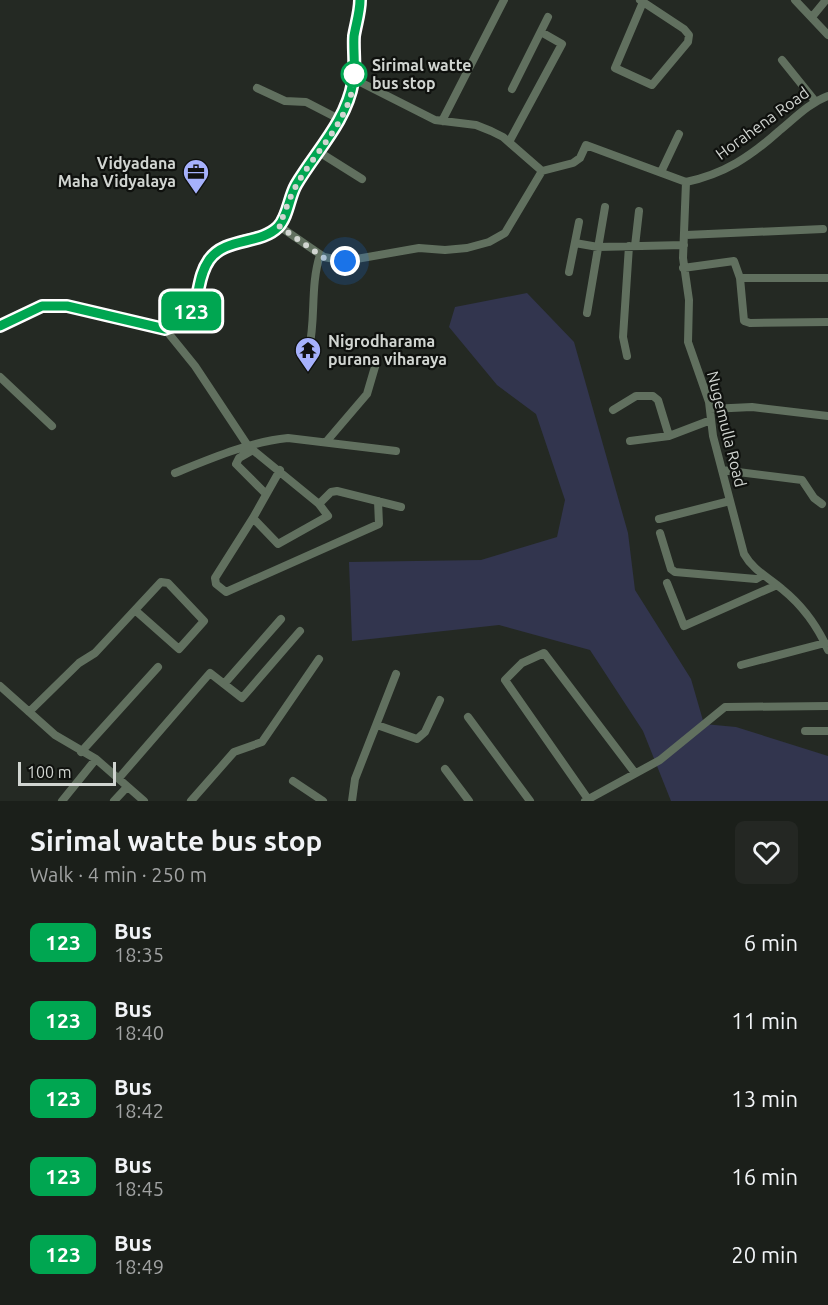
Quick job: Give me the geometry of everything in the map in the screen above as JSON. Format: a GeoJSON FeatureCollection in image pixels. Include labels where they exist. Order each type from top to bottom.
{"type":"FeatureCollection","features":[{"type":"Feature","properties":{"kind":"main road"},"geometry":{"type":"LineString","coordinates":[[0,326],[42,306],[67,306],[165,329],[176,325],[195,308],[205,269],[216,252],[242,240],[267,234],[279,226],[295,187],[339,119],[354,79],[354,37],[360,0]]}},
{"type":"Feature","properties":{"kind":"street"},"geometry":{"type":"LineString","coordinates":[[441,121],[504,0]]}},
{"type":"Feature","properties":{"kind":"street"},"geometry":{"type":"LineString","coordinates":[[795,0],[828,35]]}},
{"type":"Feature","properties":{"kind":"street"},"geometry":{"type":"LineString","coordinates":[[812,17],[826,0]]}},
{"type":"Feature","properties":{"kind":"street"},"geometry":{"type":"LineString","coordinates":[[642,1],[689,35],[688,42],[652,85],[615,68],[642,1]]}},
{"type":"Feature","properties":{"kind":"street"},"geometry":{"type":"LineString","coordinates":[[512,89],[548,17]]}},
{"type":"Feature","properties":{"kind":"street"},"geometry":{"type":"LineString","coordinates":[[509,142],[562,44],[541,32]]}},
{"type":"Feature","properties":{"kind":"street"},"geometry":{"type":"LineString","coordinates":[[782,60],[814,101]]}},
{"type":"Feature","properties":{"kind":"street"},"geometry":{"type":"LineString","coordinates":[[354,79],[441,121],[476,125],[509,142],[542,171]]}},
{"type":"Feature","properties":{"kind":"street"},"geometry":{"type":"LineString","coordinates":[[257,88],[285,101],[306,102],[339,119]]}},
{"type":"Feature","properties":{"kind":"street","name":"Horahena Road"},"geometry":{"type":"LineString","coordinates":[[686,182],[723,172],[765,144],[814,101],[828,96]]}},
{"type":"Feature","properties":{"kind":"street"},"geometry":{"type":"LineString","coordinates":[[661,172],[678,134]]}},
{"type":"Feature","properties":{"kind":"street"},"geometry":{"type":"LineString","coordinates":[[279,226],[320,255],[345,261],[419,248],[445,250],[489,242],[505,233],[542,171],[573,163],[580,158],[586,144],[686,182]]}},
{"type":"Feature","properties":{"kind":"street"},"geometry":{"type":"LineString","coordinates":[[319,152],[362,179]]}},
{"type":"Feature","properties":{"kind":"street","name":"Nugemulla Road"},"geometry":{"type":"LineString","coordinates":[[686,182],[686,235],[683,268],[689,300],[688,342],[710,410],[722,470],[744,554],[750,565],[777,585],[805,611],[818,626],[827,646]]}},
{"type":"Feature","properties":{"kind":"street"},"geometry":{"type":"LineString","coordinates":[[587,313],[605,207]]}},
{"type":"Feature","properties":{"kind":"street"},"geometry":{"type":"LineString","coordinates":[[627,356],[623,337],[632,246],[639,211]]}},
{"type":"Feature","properties":{"kind":"street"},"geometry":{"type":"LineString","coordinates":[[569,272],[579,222]]}},
{"type":"Feature","properties":{"kind":"street"},"geometry":{"type":"LineString","coordinates":[[686,235],[822,229]]}},
{"type":"Feature","properties":{"kind":"street"},"geometry":{"type":"LineString","coordinates":[[575,243],[598,247],[684,245]]}},
{"type":"Feature","properties":{"kind":"street"},"geometry":{"type":"LineString","coordinates":[[309,350],[312,336],[313,276],[320,255]]}},
{"type":"Feature","properties":{"kind":"street"},"geometry":{"type":"LineString","coordinates":[[683,268],[734,261],[740,278],[744,321],[750,323],[828,322]]}},
{"type":"Feature","properties":{"kind":"street"},"geometry":{"type":"LineString","coordinates":[[740,278],[828,278]]}},
{"type":"Feature","properties":{"kind":"street"},"geometry":{"type":"LineString","coordinates":[[165,329],[195,366],[251,448],[319,504],[328,516],[278,544],[253,518]]}},
{"type":"Feature","properties":{"kind":"street"},"geometry":{"type":"LineString","coordinates":[[326,442],[367,394],[377,360]]}},
{"type":"Feature","properties":{"kind":"street"},"geometry":{"type":"LineString","coordinates":[[0,377],[52,426]]}},
{"type":"Feature","properties":{"kind":"street"},"geometry":{"type":"LineString","coordinates":[[613,410],[636,396],[653,396],[658,400],[669,436]]}},
{"type":"Feature","properties":{"kind":"street"},"geometry":{"type":"LineString","coordinates":[[710,410],[752,407],[828,416]]}},
{"type":"Feature","properties":{"kind":"street"},"geometry":{"type":"LineString","coordinates":[[630,441],[669,436],[711,420]]}},
{"type":"Feature","properties":{"kind":"street"},"geometry":{"type":"LineString","coordinates":[[175,473],[288,438],[396,451]]}},
{"type":"Feature","properties":{"kind":"street"},"geometry":{"type":"LineString","coordinates":[[251,448],[238,458],[236,464],[265,493]]}},
{"type":"Feature","properties":{"kind":"street"},"geometry":{"type":"LineString","coordinates":[[280,470],[215,578],[216,584],[226,592],[379,524],[378,501]]}},
{"type":"Feature","properties":{"kind":"street"},"geometry":{"type":"LineString","coordinates":[[722,470],[802,480],[814,498],[822,504]]}},
{"type":"Feature","properties":{"kind":"street"},"geometry":{"type":"LineString","coordinates":[[319,504],[331,492],[337,491],[401,507]]}},
{"type":"Feature","properties":{"kind":"street"},"geometry":{"type":"LineString","coordinates":[[659,519],[730,501]]}},
{"type":"Feature","properties":{"kind":"street"},"geometry":{"type":"LineString","coordinates":[[660,533],[671,569],[675,572],[756,579],[763,575]]}},
{"type":"Feature","properties":{"kind":"street"},"geometry":{"type":"LineString","coordinates":[[29,712],[136,611],[164,581],[204,621],[179,649],[136,611]]}},
{"type":"Feature","properties":{"kind":"street"},"geometry":{"type":"LineString","coordinates":[[667,583],[684,626],[777,585]]}},
{"type":"Feature","properties":{"kind":"street"},"geometry":{"type":"LineString","coordinates":[[224,684],[281,619]]}},
{"type":"Feature","properties":{"kind":"street"},"geometry":{"type":"LineString","coordinates":[[119,778],[210,674],[242,698],[300,631]]}},
{"type":"Feature","properties":{"kind":"street"},"geometry":{"type":"LineString","coordinates":[[741,664],[827,646]]}},
{"type":"Feature","properties":{"kind":"street"},"geometry":{"type":"LineString","coordinates":[[635,773],[544,653],[522,663],[505,680],[586,800],[660,760],[725,707],[828,706]]}},
{"type":"Feature","properties":{"kind":"street"},"geometry":{"type":"LineString","coordinates":[[191,801],[234,752],[262,741],[319,659]]}},
{"type":"Feature","properties":{"kind":"street"},"geometry":{"type":"LineString","coordinates":[[81,752],[158,667]]}},
{"type":"Feature","properties":{"kind":"street"},"geometry":{"type":"LineString","coordinates":[[352,801],[355,779],[396,674]]}},
{"type":"Feature","properties":{"kind":"street"},"geometry":{"type":"LineString","coordinates":[[0,686],[55,735],[96,759],[144,801]]}},
{"type":"Feature","properties":{"kind":"street"},"geometry":{"type":"LineString","coordinates":[[377,725],[417,739],[425,732],[440,700]]}},
{"type":"Feature","properties":{"kind":"street"},"geometry":{"type":"LineString","coordinates":[[468,717],[530,801]]}},
{"type":"Feature","properties":{"kind":"street"},"geometry":{"type":"LineString","coordinates":[[805,731],[828,731]]}},
{"type":"Feature","properties":{"kind":"street"},"geometry":{"type":"LineString","coordinates":[[62,801],[96,759]]}},
{"type":"Feature","properties":{"kind":"street"},"geometry":{"type":"LineString","coordinates":[[445,769],[469,801]]}},
{"type":"Feature","properties":{"kind":"street"},"geometry":{"type":"LineString","coordinates":[[293,781],[323,801]]}},
{"type":"Feature","properties":{"kind":"street"},"geometry":{"type":"LineString","coordinates":[[114,801],[127,787]]}},
{"type":"Feature","properties":{"kind":"shaded area"},"geometry":{"type":"Polygon","coordinates":[[[527,293],[574,342],[628,533],[635,590],[691,679],[704,724],[736,727],[828,756],[828,801],[671,801],[643,731],[590,650],[499,625],[352,641],[349,562],[481,560],[557,537],[565,500],[536,414],[497,385],[449,327],[455,307],[527,293]]]}},
{"type":"Feature","properties":{"kind":"bus line","name":"123"},"geometry":{"type":"LineString","coordinates":[[0,326],[42,306],[67,306],[165,329],[176,325],[195,308],[208,260],[216,252],[242,240],[267,234],[279,226],[295,187],[331,135],[351,94],[354,79],[354,37],[360,0]]}},
{"type":"Feature","properties":{"kind":"place","name":"Sirimal watte bus stop"},"geometry":{"type":"Point","coordinates":[354,74]}},
{"type":"Feature","properties":{"kind":"place","name":"Vidyadana Maha Vidyalaya"},"geometry":{"type":"Point","coordinates":[196,195]}},
{"type":"Feature","properties":{"kind":"place","name":"Nigrodharama purana viharaya"},"geometry":{"type":"Point","coordinates":[308,373]}},
{"type":"Feature","properties":{"kind":"route"},"geometry":{"type":"LineString","coordinates":[[345,261],[324,258],[279,226],[295,187],[331,135],[339,119],[351,94],[354,74]]}}]}
